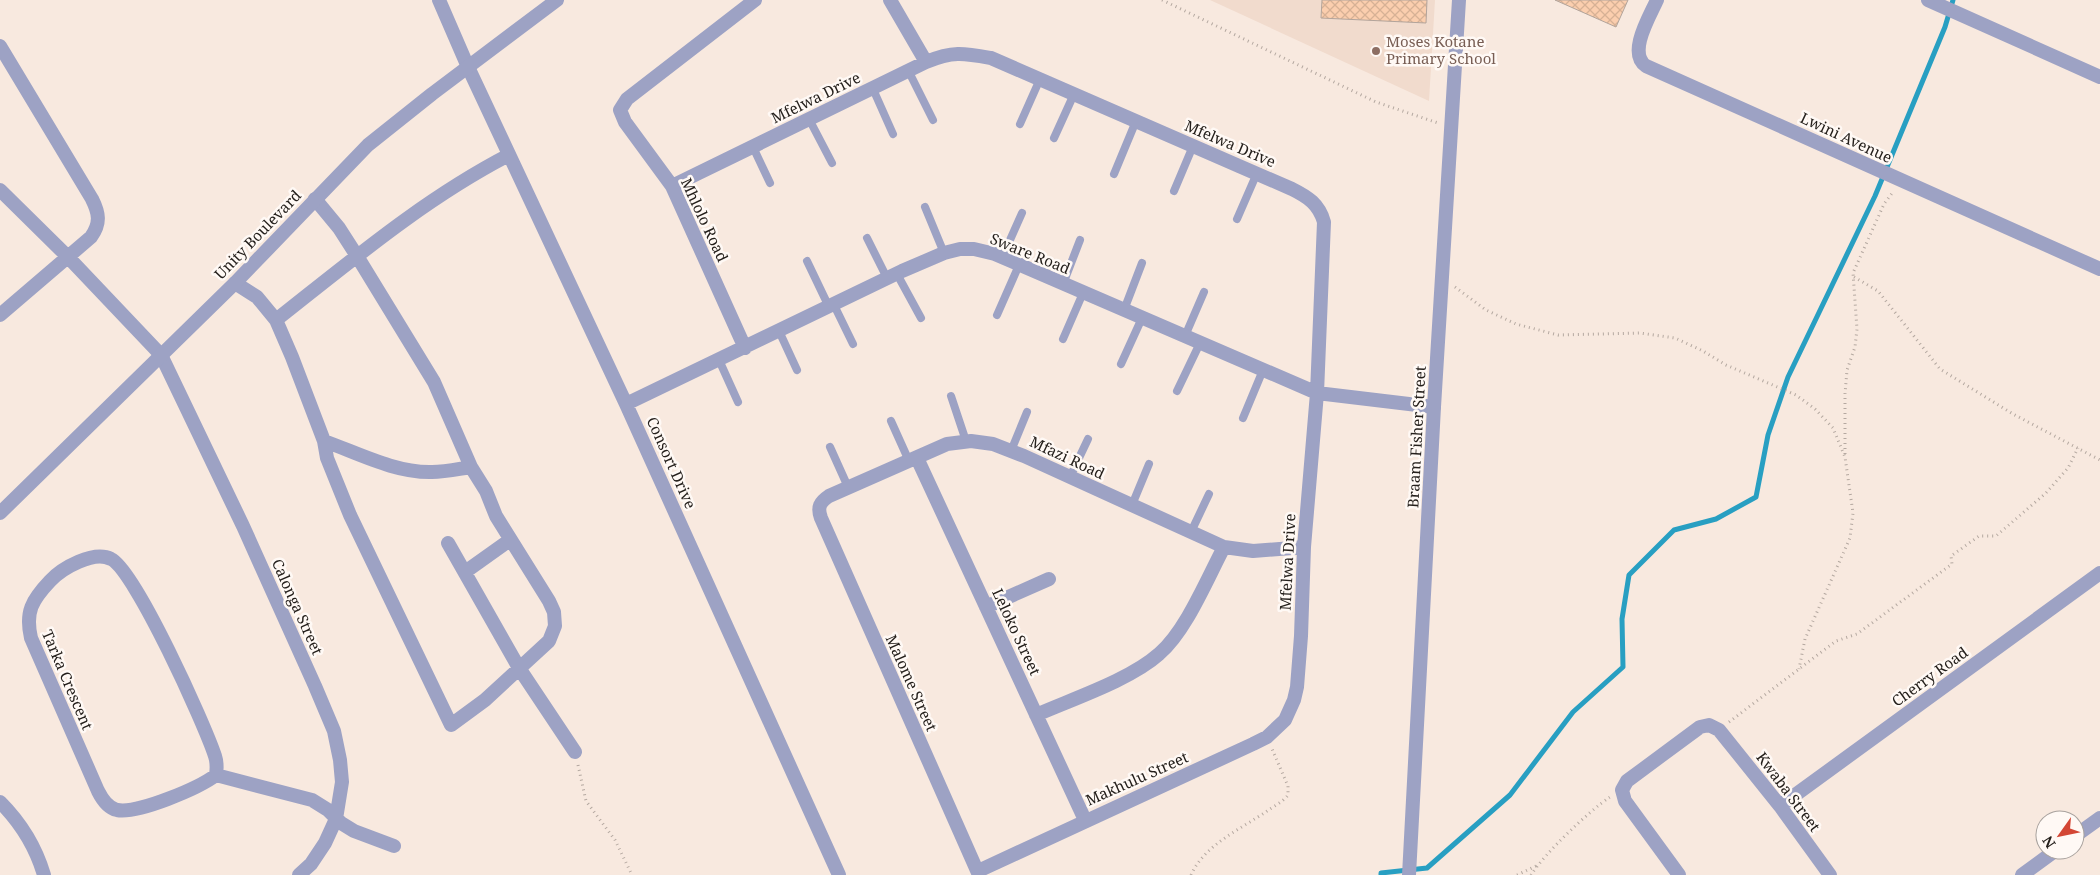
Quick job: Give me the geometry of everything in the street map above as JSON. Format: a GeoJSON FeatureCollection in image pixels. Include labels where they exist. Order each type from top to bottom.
{"type":"FeatureCollection","features":[{"type":"Feature","properties":{"kind":"street","name":"Consort Drive"},"geometry":{"type":"LineString","coordinates":[[440,0],[468,67],[626,404],[839,875]]}},
{"type":"Feature","properties":{"kind":"street","name":"Unity Boulevard"},"geometry":{"type":"LineString","coordinates":[[0,513],[235,283],[368,145],[557,0]]}},
{"type":"Feature","properties":{"kind":"street","name":"Mhlolo Road"},"geometry":{"type":"LineString","coordinates":[[745,348],[672,186],[625,122],[620,107],[627,99],[755,0]]}},
{"type":"Feature","properties":{"kind":"street"},"geometry":{"type":"LineString","coordinates":[[890,0],[926,62]]}},
{"type":"Feature","properties":{"kind":"street","name":"Braam Fisher Street"},"geometry":{"type":"LineString","coordinates":[[1410,875],[1434,407],[1453,128],[1459,0]]}},
{"type":"Feature","properties":{"kind":"street","name":"Lwini Avenue"},"geometry":{"type":"LineString","coordinates":[[1657,0],[1638,49],[1642,64],[2100,269]]}},
{"type":"Feature","properties":{"kind":"street"},"geometry":{"type":"LineString","coordinates":[[1928,0],[2100,77]]}},
{"type":"Feature","properties":{"kind":"street"},"geometry":{"type":"LineString","coordinates":[[0,46],[81,179],[98,214],[97,229],[0,315]]}},
{"type":"Feature","properties":{"kind":"street","name":"Mfelwa Drive"},"geometry":{"type":"LineString","coordinates":[[672,186],[873,89],[908,70],[947,54],[966,53],[991,58],[1306,196],[1321,212],[1324,222],[1317,393],[1304,547],[1301,636],[1297,688],[1294,700]]}},
{"type":"Feature","properties":{"kind":"street"},"geometry":{"type":"LineString","coordinates":[[276,320],[357,256],[461,180],[509,155]]}},
{"type":"Feature","properties":{"kind":"street","name":"Calonga Street"},"geometry":{"type":"LineString","coordinates":[[0,190],[67,256],[161,355],[247,535],[316,686],[334,731],[342,782],[336,819],[318,854],[299,875]]}},
{"type":"Feature","properties":{"kind":"street"},"geometry":{"type":"LineString","coordinates":[[235,283],[257,297],[276,320],[324,441],[327,458],[350,515],[451,725],[485,700],[550,641],[554,633],[555,618],[549,601],[510,540],[496,516],[486,492],[471,468],[434,382],[339,228],[315,199]]}},
{"type":"Feature","properties":{"kind":"street","name":"Sware Road"},"geometry":{"type":"LineString","coordinates":[[626,404],[892,276],[944,253],[960,249],[974,249],[1019,265],[1317,393],[1434,407]]}},
{"type":"Feature","properties":{"kind":"street"},"geometry":{"type":"LineString","coordinates":[[324,441],[385,463],[414,470],[431,472],[471,468]]}},
{"type":"Feature","properties":{"kind":"street","name":"Mfazi Road"},"geometry":{"type":"LineString","coordinates":[[820,504],[829,496],[848,487],[947,444],[966,442],[993,444],[1224,547],[1253,550],[1304,547]]}},
{"type":"Feature","properties":{"kind":"street","name":"Leloko Street"},"geometry":{"type":"LineString","coordinates":[[913,460],[986,606],[1085,820]]}},
{"type":"Feature","properties":{"kind":"street","name":"Malome Street"},"geometry":{"type":"LineString","coordinates":[[820,504],[820,518],[979,873]]}},
{"type":"Feature","properties":{"kind":"street"},"geometry":{"type":"LineString","coordinates":[[465,572],[510,540]]}},
{"type":"Feature","properties":{"kind":"street"},"geometry":{"type":"LineString","coordinates":[[448,543],[519,668],[575,752]]}},
{"type":"Feature","properties":{"kind":"street"},"geometry":{"type":"LineString","coordinates":[[1036,715],[1115,681],[1160,654],[1186,620],[1224,547]]}},
{"type":"Feature","properties":{"kind":"street","name":"Tarka Crescent"},"geometry":{"type":"LineString","coordinates":[[94,558],[111,558],[126,572],[155,624],[204,729],[216,758],[216,775],[188,791],[140,808],[115,810],[103,800],[38,657],[28,625],[32,604],[52,578],[78,562],[94,558]]}},
{"type":"Feature","properties":{"kind":"street","name":"Cherry Road"},"geometry":{"type":"LineString","coordinates":[[1780,806],[2100,573]]}},
{"type":"Feature","properties":{"kind":"street"},"geometry":{"type":"LineString","coordinates":[[986,606],[1049,579]]}},
{"type":"Feature","properties":{"kind":"street","name":"Makhulu Street"},"geometry":{"type":"LineString","coordinates":[[979,873],[1085,820],[1267,737],[1285,720],[1294,700]]}},
{"type":"Feature","properties":{"kind":"street"},"geometry":{"type":"LineString","coordinates":[[1679,875],[1623,795],[1627,781],[1700,727],[1709,725],[1719,730]]}},
{"type":"Feature","properties":{"kind":"street","name":"Kwaba Street"},"geometry":{"type":"LineString","coordinates":[[1719,730],[1780,806],[1830,875]]}},
{"type":"Feature","properties":{"kind":"street"},"geometry":{"type":"LineString","coordinates":[[216,775],[312,800],[354,831],[394,846]]}},
{"type":"Feature","properties":{"kind":"street"},"geometry":{"type":"LineString","coordinates":[[0,802],[18,822],[33,847],[44,875]]}},
{"type":"Feature","properties":{"kind":"street"},"geometry":{"type":"LineString","coordinates":[[2085,829],[2100,818]]}},
{"type":"Feature","properties":{"kind":"street"},"geometry":{"type":"LineString","coordinates":[[2022,875],[2042,860]]}},
{"type":"Feature","properties":{"kind":"lane"},"geometry":{"type":"LineString","coordinates":[[908,70],[933,120]]}},
{"type":"Feature","properties":{"kind":"lane"},"geometry":{"type":"LineString","coordinates":[[1020,124],[1040,79]]}},
{"type":"Feature","properties":{"kind":"lane"},"geometry":{"type":"LineString","coordinates":[[873,89],[893,134]]}},
{"type":"Feature","properties":{"kind":"lane"},"geometry":{"type":"LineString","coordinates":[[1054,138],[1074,94]]}},
{"type":"Feature","properties":{"kind":"lane"},"geometry":{"type":"LineString","coordinates":[[809,119],[832,163]]}},
{"type":"Feature","properties":{"kind":"lane"},"geometry":{"type":"LineString","coordinates":[[1114,174],[1136,121]]}},
{"type":"Feature","properties":{"kind":"lane"},"geometry":{"type":"LineString","coordinates":[[1174,191],[1193,146]]}},
{"type":"Feature","properties":{"kind":"lane"},"geometry":{"type":"LineString","coordinates":[[753,147],[770,183]]}},
{"type":"Feature","properties":{"kind":"lane"},"geometry":{"type":"LineString","coordinates":[[1237,219],[1257,173]]}},
{"type":"Feature","properties":{"kind":"lane"},"geometry":{"type":"LineString","coordinates":[[924,207],[944,253]]}},
{"type":"Feature","properties":{"kind":"lane"},"geometry":{"type":"LineString","coordinates":[[1002,258],[1022,213]]}},
{"type":"Feature","properties":{"kind":"lane"},"geometry":{"type":"LineString","coordinates":[[867,238],[921,318]]}},
{"type":"Feature","properties":{"kind":"lane"},"geometry":{"type":"LineString","coordinates":[[1063,284],[1080,240]]}},
{"type":"Feature","properties":{"kind":"lane"},"geometry":{"type":"LineString","coordinates":[[806,261],[853,344]]}},
{"type":"Feature","properties":{"kind":"lane"},"geometry":{"type":"LineString","coordinates":[[1124,310],[1142,263]]}},
{"type":"Feature","properties":{"kind":"lane"},"geometry":{"type":"LineString","coordinates":[[997,315],[1019,265]]}},
{"type":"Feature","properties":{"kind":"lane"},"geometry":{"type":"LineString","coordinates":[[1062,339],[1083,292]]}},
{"type":"Feature","properties":{"kind":"lane"},"geometry":{"type":"LineString","coordinates":[[1185,336],[1204,292]]}},
{"type":"Feature","properties":{"kind":"lane"},"geometry":{"type":"LineString","coordinates":[[1121,364],[1142,318]]}},
{"type":"Feature","properties":{"kind":"lane"},"geometry":{"type":"LineString","coordinates":[[779,331],[797,370]]}},
{"type":"Feature","properties":{"kind":"lane"},"geometry":{"type":"LineString","coordinates":[[1177,391],[1200,343]]}},
{"type":"Feature","properties":{"kind":"lane"},"geometry":{"type":"LineString","coordinates":[[719,360],[738,402]]}},
{"type":"Feature","properties":{"kind":"lane"},"geometry":{"type":"LineString","coordinates":[[1243,418],[1263,370]]}},
{"type":"Feature","properties":{"kind":"lane"},"geometry":{"type":"LineString","coordinates":[[951,396],[966,442]]}},
{"type":"Feature","properties":{"kind":"lane"},"geometry":{"type":"LineString","coordinates":[[1011,451],[1027,412]]}},
{"type":"Feature","properties":{"kind":"lane"},"geometry":{"type":"LineString","coordinates":[[891,421],[913,460]]}},
{"type":"Feature","properties":{"kind":"lane"},"geometry":{"type":"LineString","coordinates":[[1070,477],[1088,439]]}},
{"type":"Feature","properties":{"kind":"lane"},"geometry":{"type":"LineString","coordinates":[[830,447],[848,487]]}},
{"type":"Feature","properties":{"kind":"lane"},"geometry":{"type":"LineString","coordinates":[[1132,506],[1149,464]]}},
{"type":"Feature","properties":{"kind":"lane"},"geometry":{"type":"LineString","coordinates":[[1192,532],[1209,494]]}},
{"type":"Feature","properties":{"kind":"path"},"geometry":{"type":"LineString","coordinates":[[1162,0],[1376,102],[1453,128]]}},
{"type":"Feature","properties":{"kind":"path"},"geometry":{"type":"LineString","coordinates":[[1799,669],[1805,639],[1850,538],[1853,513],[1845,457],[1846,378],[1847,370],[1856,347],[1857,328],[1853,272],[1884,204],[1898,180]]}},
{"type":"Feature","properties":{"kind":"path"},"geometry":{"type":"LineString","coordinates":[[1854,277],[1878,292],[1940,369],[2013,414],[2100,460]]}},
{"type":"Feature","properties":{"kind":"path"},"geometry":{"type":"LineString","coordinates":[[1442,278],[1486,310],[1516,324],[1558,335],[1640,334],[1675,338],[1726,365],[1791,393],[1814,409],[1833,428],[1845,457]]}},
{"type":"Feature","properties":{"kind":"path"},"geometry":{"type":"LineString","coordinates":[[1719,730],[1836,641],[1857,634],[1952,564],[1951,556],[1979,536],[1996,536],[2046,493],[2068,468],[2078,448]]}},
{"type":"Feature","properties":{"kind":"path"},"geometry":{"type":"LineString","coordinates":[[1191,875],[1216,845],[1278,803],[1289,793],[1267,737]]}},
{"type":"Feature","properties":{"kind":"path"},"geometry":{"type":"LineString","coordinates":[[575,752],[586,801],[614,840],[632,875]]}},
{"type":"Feature","properties":{"kind":"path"},"geometry":{"type":"LineString","coordinates":[[1531,875],[1536,866],[1602,802],[1623,795]]}},
{"type":"Feature","properties":{"kind":"path"},"geometry":{"type":"LineString","coordinates":[[1517,875],[1536,866]]}},
{"type":"Feature","properties":{"kind":"shaded area","name":"Moses Kotane Primary School"},"geometry":{"type":"Polygon","coordinates":[[[1210,0],[1435,0],[1429,101],[1210,0]]]}},
{"type":"Feature","properties":{"kind":"building"},"geometry":{"type":"Polygon","coordinates":[[[1322,0],[1427,0],[1426,23],[1321,18],[1322,0]]]}},
{"type":"Feature","properties":{"kind":"building"},"geometry":{"type":"Polygon","coordinates":[[[1555,0],[1628,0],[1616,27],[1555,0]]]}},
{"type":"Feature","properties":{"kind":"waterway"},"geometry":{"type":"LineString","coordinates":[[1381,875],[1381,873],[1427,868],[1510,795],[1573,712],[1623,667],[1622,619],[1629,575],[1674,530],[1716,519],[1756,497],[1768,435],[1788,377],[1875,196],[1945,27],[1953,0]]}},
{"type":"Feature","properties":{"kind":"place","name":"Moses Kotane Primary School"},"geometry":{"type":"Point","coordinates":[1376,51]}}]}
